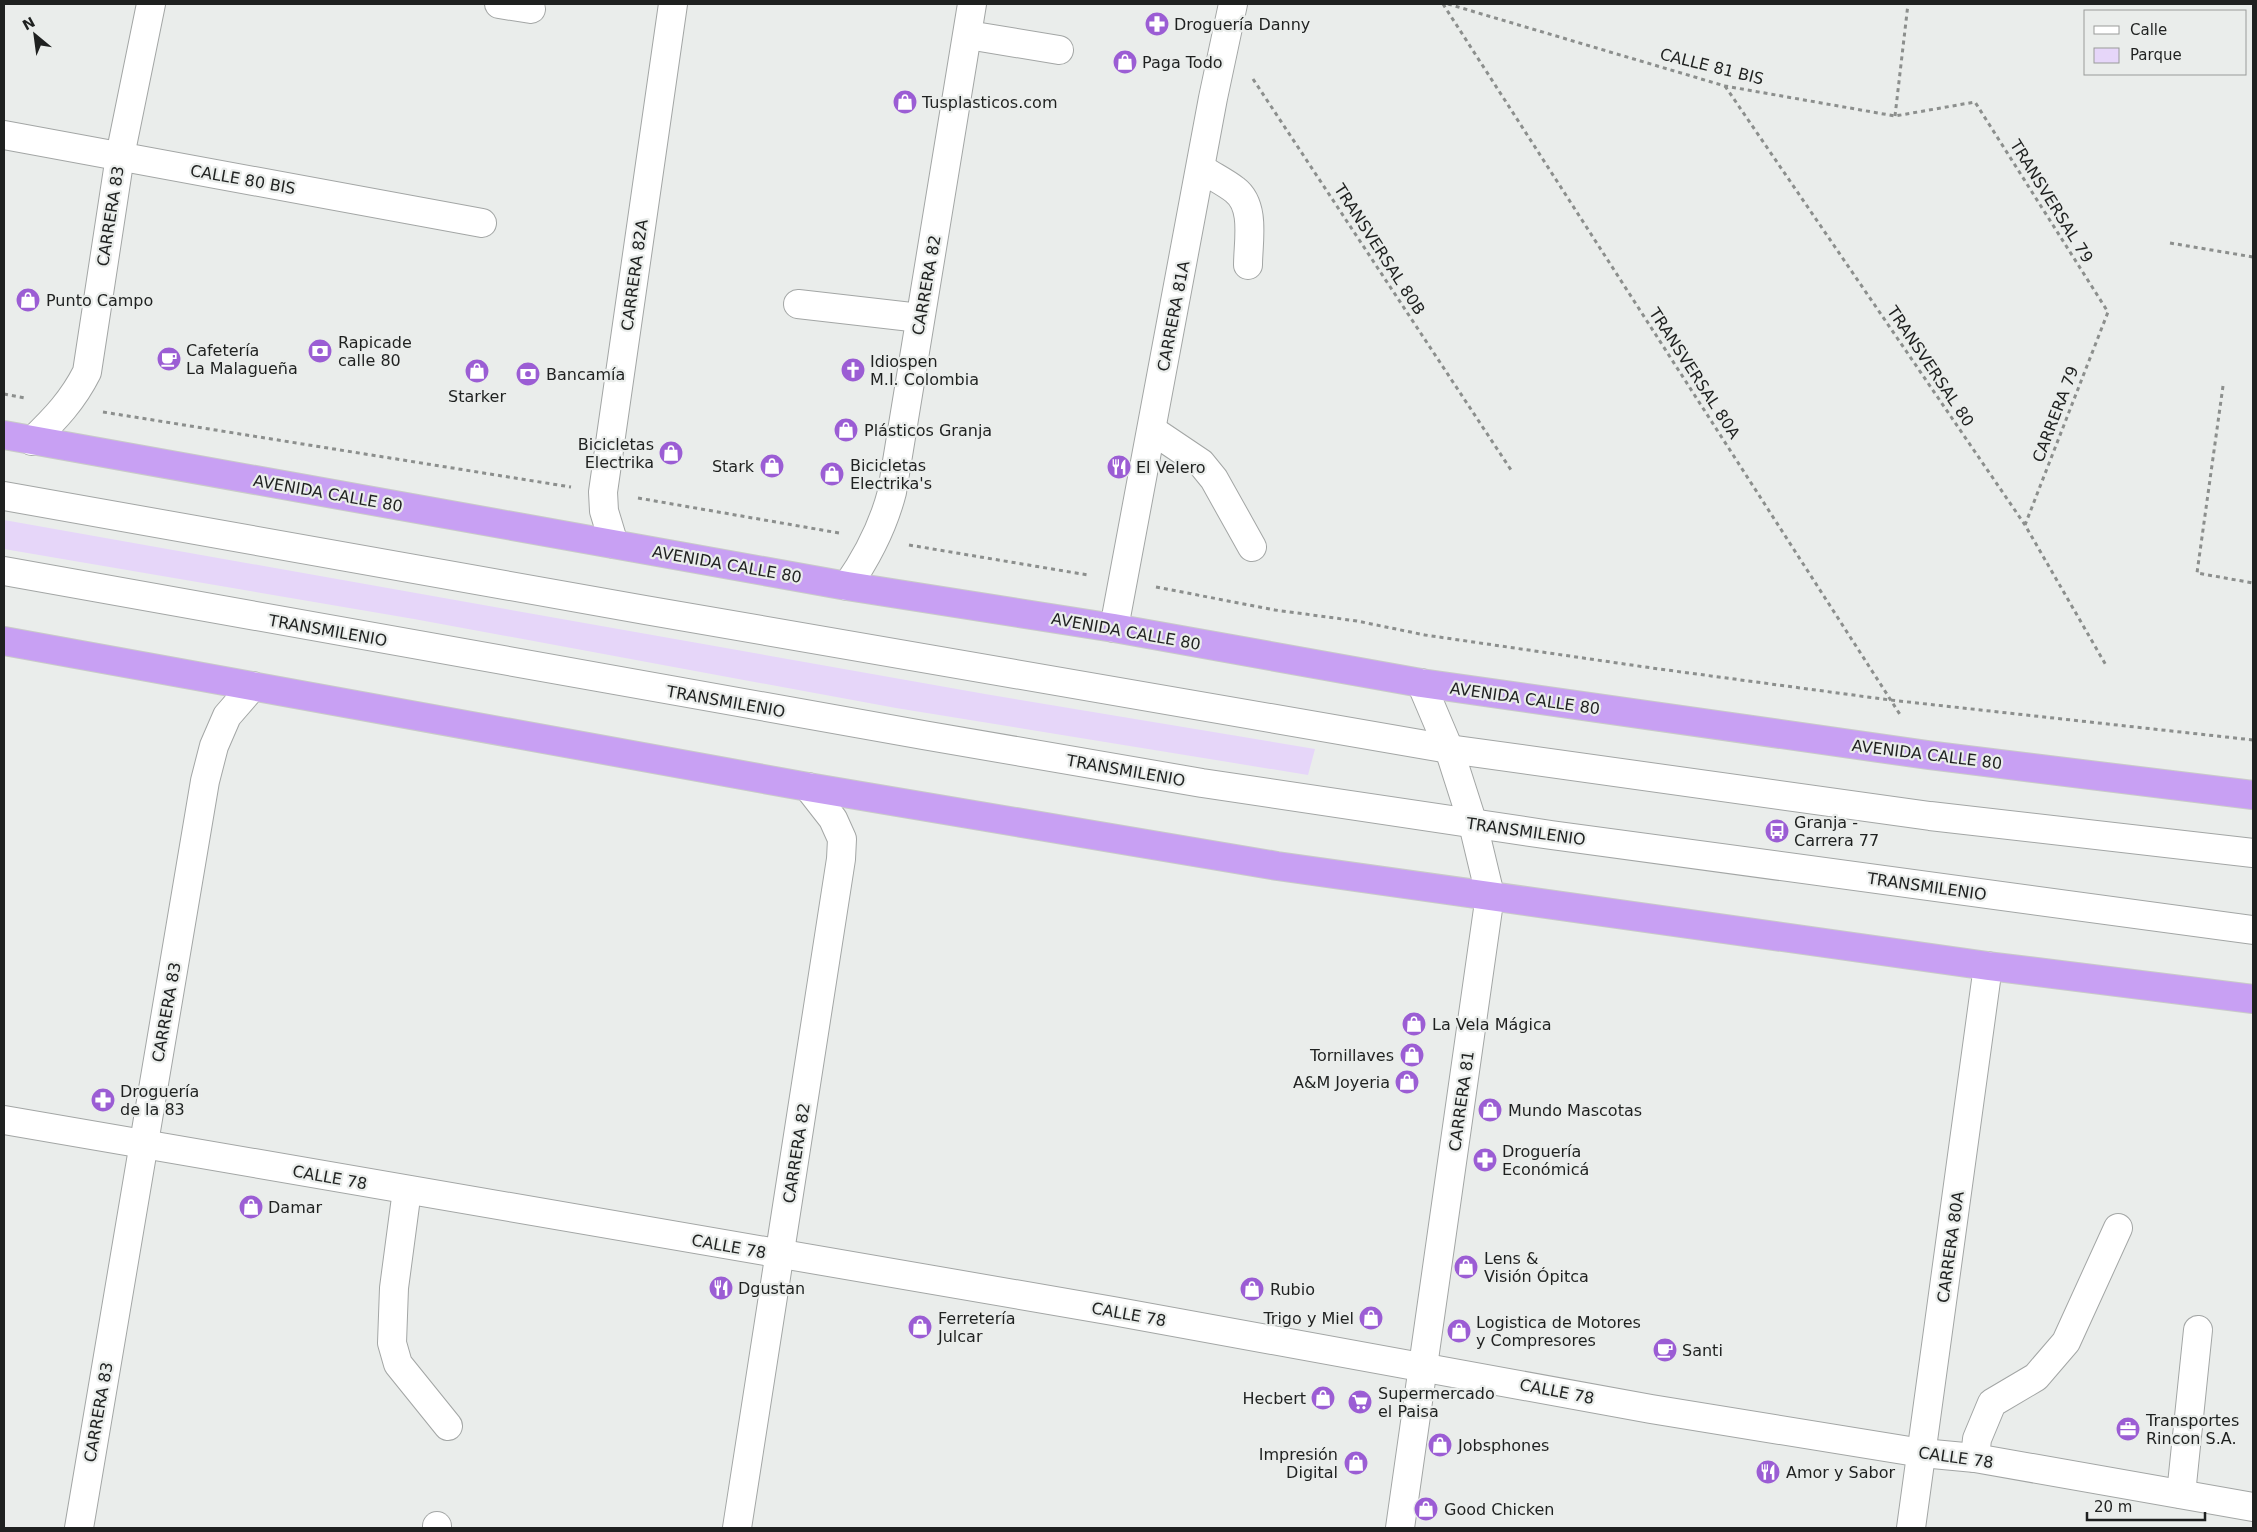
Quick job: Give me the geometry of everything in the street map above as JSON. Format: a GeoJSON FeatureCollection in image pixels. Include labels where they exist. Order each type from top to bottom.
{"type":"FeatureCollection","features":[{"type":"Feature","properties":{"kind":"highway","name":"AVENIDA CALLE 80"},"geometry":{"type":"LineString","coordinates":[[4,436],[847,586],[1114,628],[1421,683],[1928,755],[2253,795]]}},
{"type":"Feature","properties":{"kind":"highway"},"geometry":{"type":"LineString","coordinates":[[4,641],[808,787],[1277,866],[1988,966],[2253,999]]}},
{"type":"Feature","properties":{"kind":"street","name":"CARRERA 83"},"geometry":{"type":"LineString","coordinates":[[32,441],[60,414],[76,393],[87,372],[120,156],[151,4]]}},
{"type":"Feature","properties":{"kind":"street"},"geometry":{"type":"LineString","coordinates":[[499,4],[531,9]]}},
{"type":"Feature","properties":{"kind":"street","name":"CARRERA 82A"},"geometry":{"type":"LineString","coordinates":[[614,544],[604,511],[603,492],[673,4]]}},
{"type":"Feature","properties":{"kind":"street","name":"CARRERA 82"},"geometry":{"type":"LineString","coordinates":[[847,586],[864,562],[886,515],[892,492],[972,4]]}},
{"type":"Feature","properties":{"kind":"street","name":"CARRERA 81A"},"geometry":{"type":"LineString","coordinates":[[1114,628],[1121,580],[1152,430],[1233,4]]}},
{"type":"Feature","properties":{"kind":"street"},"geometry":{"type":"LineString","coordinates":[[968,35],[1059,50]]}},
{"type":"Feature","properties":{"kind":"street","name":"CALLE 80 BIS"},"geometry":{"type":"LineString","coordinates":[[4,135],[482,223]]}},
{"type":"Feature","properties":{"kind":"street"},"geometry":{"type":"LineString","coordinates":[[1202,169],[1235,190],[1245,203],[1249,214],[1248,265]]}},
{"type":"Feature","properties":{"kind":"street"},"geometry":{"type":"LineString","coordinates":[[798,304],[920,318]]}},
{"type":"Feature","properties":{"kind":"street"},"geometry":{"type":"LineString","coordinates":[[1152,430],[1201,463],[1214,479],[1252,547]]}},
{"type":"Feature","properties":{"kind":"street"},"geometry":{"type":"LineString","coordinates":[[4,496],[645,610],[1449,749],[1930,816],[2253,853]]}},
{"type":"Feature","properties":{"kind":"street","name":"TRANSMILENIO"},"geometry":{"type":"LineString","coordinates":[[4,571],[923,736],[1202,783],[1473,824],[2253,930]]}},
{"type":"Feature","properties":{"kind":"street","name":"CARRERA 81"},"geometry":{"type":"LineString","coordinates":[[1400,1528],[1490,895],[1473,824],[1449,749],[1421,683]]}},
{"type":"Feature","properties":{"kind":"street","name":"CARRERA 83"},"geometry":{"type":"LineString","coordinates":[[78,1528],[205,781],[214,746],[227,716],[253,686]]}},
{"type":"Feature","properties":{"kind":"street","name":"CARRERA 82"},"geometry":{"type":"LineString","coordinates":[[737,1528],[841,859],[842,839],[833,818],[808,787]]}},
{"type":"Feature","properties":{"kind":"street","name":"CARRERA 80A"},"geometry":{"type":"LineString","coordinates":[[1911,1528],[1988,966]]}},
{"type":"Feature","properties":{"kind":"street","name":"CALLE 78"},"geometry":{"type":"LineString","coordinates":[[4,1120],[1423,1366],[1651,1409],[1922,1453],[1974,1458],[2253,1507]]}},
{"type":"Feature","properties":{"kind":"street"},"geometry":{"type":"LineString","coordinates":[[407,1190],[394,1288],[392,1343],[398,1364],[448,1426]]}},
{"type":"Feature","properties":{"kind":"street"},"geometry":{"type":"LineString","coordinates":[[1974,1458],[1977,1440],[1992,1403],[2036,1377],[2066,1342],[2118,1228]]}},
{"type":"Feature","properties":{"kind":"street"},"geometry":{"type":"LineString","coordinates":[[2181,1494],[2198,1330]]}},
{"type":"Feature","properties":{"kind":"path","name":"TRANSVERSAL 80A"},"geometry":{"type":"LineString","coordinates":[[1443,4],[1928,755]]}},
{"type":"Feature","properties":{"kind":"path","name":"CALLE 81 BIS"},"geometry":{"type":"LineString","coordinates":[[1448,4],[1725,86],[1895,116],[1975,102]]}},
{"type":"Feature","properties":{"kind":"path"},"geometry":{"type":"LineString","coordinates":[[1895,116],[1908,4]]}},
{"type":"Feature","properties":{"kind":"path","name":"TRANSVERSAL 80B"},"geometry":{"type":"LineString","coordinates":[[1226,39],[1512,473]]}},
{"type":"Feature","properties":{"kind":"path","name":"TRANSVERSAL 80"},"geometry":{"type":"LineString","coordinates":[[1725,86],[2025,525],[2107,667]]}},
{"type":"Feature","properties":{"kind":"path","name":"TRANSVERSAL 79"},"geometry":{"type":"LineString","coordinates":[[1975,102],[2108,312]]}},
{"type":"Feature","properties":{"kind":"path"},"geometry":{"type":"LineString","coordinates":[[2170,243],[2253,256]]}},
{"type":"Feature","properties":{"kind":"path","name":"CARRERA 79"},"geometry":{"type":"LineString","coordinates":[[2025,525],[2108,312]]}},
{"type":"Feature","properties":{"kind":"path"},"geometry":{"type":"LineString","coordinates":[[2223,386],[2196,573],[2253,583]]}},
{"type":"Feature","properties":{"kind":"green space"},"geometry":{"type":"Polygon","coordinates":[[[4,520],[985,694],[1315,749],[1308,775],[896,708],[414,619],[4,549],[4,520]]]}},
{"type":"Feature","properties":{"kind":"place","name":"Droguería Danny"},"geometry":{"type":"Point","coordinates":[1157,24]}},
{"type":"Feature","properties":{"kind":"place","name":"Paga Todo"},"geometry":{"type":"Point","coordinates":[1125,62]}},
{"type":"Feature","properties":{"kind":"place","name":"Tusplasticos.com"},"geometry":{"type":"Point","coordinates":[905,102]}},
{"type":"Feature","properties":{"kind":"place","name":"Punto Campo"},"geometry":{"type":"Point","coordinates":[28,300]}},
{"type":"Feature","properties":{"kind":"place","name":"Rapicade calle 80"},"geometry":{"type":"Point","coordinates":[320,351]}},
{"type":"Feature","properties":{"kind":"place","name":"Cafetería La Malagueña"},"geometry":{"type":"Point","coordinates":[169,359]}},
{"type":"Feature","properties":{"kind":"place","name":"Idiospen M.I. Colombia"},"geometry":{"type":"Point","coordinates":[853,370]}},
{"type":"Feature","properties":{"kind":"place","name":"Starker"},"geometry":{"type":"Point","coordinates":[477,371]}},
{"type":"Feature","properties":{"kind":"place","name":"Bancamía"},"geometry":{"type":"Point","coordinates":[528,374]}},
{"type":"Feature","properties":{"kind":"place","name":"Plásticos Granja"},"geometry":{"type":"Point","coordinates":[846,430]}},
{"type":"Feature","properties":{"kind":"place","name":"Bicicletas Electrika"},"geometry":{"type":"Point","coordinates":[671,453]}},
{"type":"Feature","properties":{"kind":"place","name":"Stark"},"geometry":{"type":"Point","coordinates":[772,466]}},
{"type":"Feature","properties":{"kind":"place","name":"El Velero"},"geometry":{"type":"Point","coordinates":[1119,467]}},
{"type":"Feature","properties":{"kind":"place","name":"Bicicletas Electrika's"},"geometry":{"type":"Point","coordinates":[832,474]}},
{"type":"Feature","properties":{"kind":"place","name":"Granja - Carrera 77"},"geometry":{"type":"Point","coordinates":[1777,831]}},
{"type":"Feature","properties":{"kind":"place","name":"La Vela Mágica"},"geometry":{"type":"Point","coordinates":[1414,1024]}},
{"type":"Feature","properties":{"kind":"place","name":"Tornillaves"},"geometry":{"type":"Point","coordinates":[1412,1055]}},
{"type":"Feature","properties":{"kind":"place","name":"A&M Joyeria"},"geometry":{"type":"Point","coordinates":[1407,1082]}},
{"type":"Feature","properties":{"kind":"place","name":"Droguería de la 83"},"geometry":{"type":"Point","coordinates":[103,1100]}},
{"type":"Feature","properties":{"kind":"place","name":"Mundo Mascotas"},"geometry":{"type":"Point","coordinates":[1490,1110]}},
{"type":"Feature","properties":{"kind":"place","name":"Droguería Económicá"},"geometry":{"type":"Point","coordinates":[1485,1160]}},
{"type":"Feature","properties":{"kind":"place","name":"Damar"},"geometry":{"type":"Point","coordinates":[251,1207]}},
{"type":"Feature","properties":{"kind":"place","name":"Lens & Visión Ópitca"},"geometry":{"type":"Point","coordinates":[1466,1267]}},
{"type":"Feature","properties":{"kind":"place","name":"Dgustan"},"geometry":{"type":"Point","coordinates":[721,1288]}},
{"type":"Feature","properties":{"kind":"place","name":"Rubio"},"geometry":{"type":"Point","coordinates":[1252,1289]}},
{"type":"Feature","properties":{"kind":"place","name":"Trigo y Miel"},"geometry":{"type":"Point","coordinates":[1371,1318]}},
{"type":"Feature","properties":{"kind":"place","name":"Ferretería Julcar"},"geometry":{"type":"Point","coordinates":[920,1327]}},
{"type":"Feature","properties":{"kind":"place","name":"Logistica de Motores y Compresores"},"geometry":{"type":"Point","coordinates":[1459,1331]}},
{"type":"Feature","properties":{"kind":"place","name":"Santi"},"geometry":{"type":"Point","coordinates":[1665,1350]}},
{"type":"Feature","properties":{"kind":"place","name":"Hecbert"},"geometry":{"type":"Point","coordinates":[1323,1398]}},
{"type":"Feature","properties":{"kind":"place","name":"Supermercado el Paisa"},"geometry":{"type":"Point","coordinates":[1360,1402]}},
{"type":"Feature","properties":{"kind":"place","name":"Transportes Rincon S.A."},"geometry":{"type":"Point","coordinates":[2128,1429]}},
{"type":"Feature","properties":{"kind":"place","name":"Jobsphones"},"geometry":{"type":"Point","coordinates":[1440,1445]}},
{"type":"Feature","properties":{"kind":"place","name":"Impresión Digital"},"geometry":{"type":"Point","coordinates":[1356,1463]}},
{"type":"Feature","properties":{"kind":"place","name":"Amor y Sabor"},"geometry":{"type":"Point","coordinates":[1768,1472]}},
{"type":"Feature","properties":{"kind":"place","name":"Good Chicken"},"geometry":{"type":"Point","coordinates":[1426,1509]}}]}
